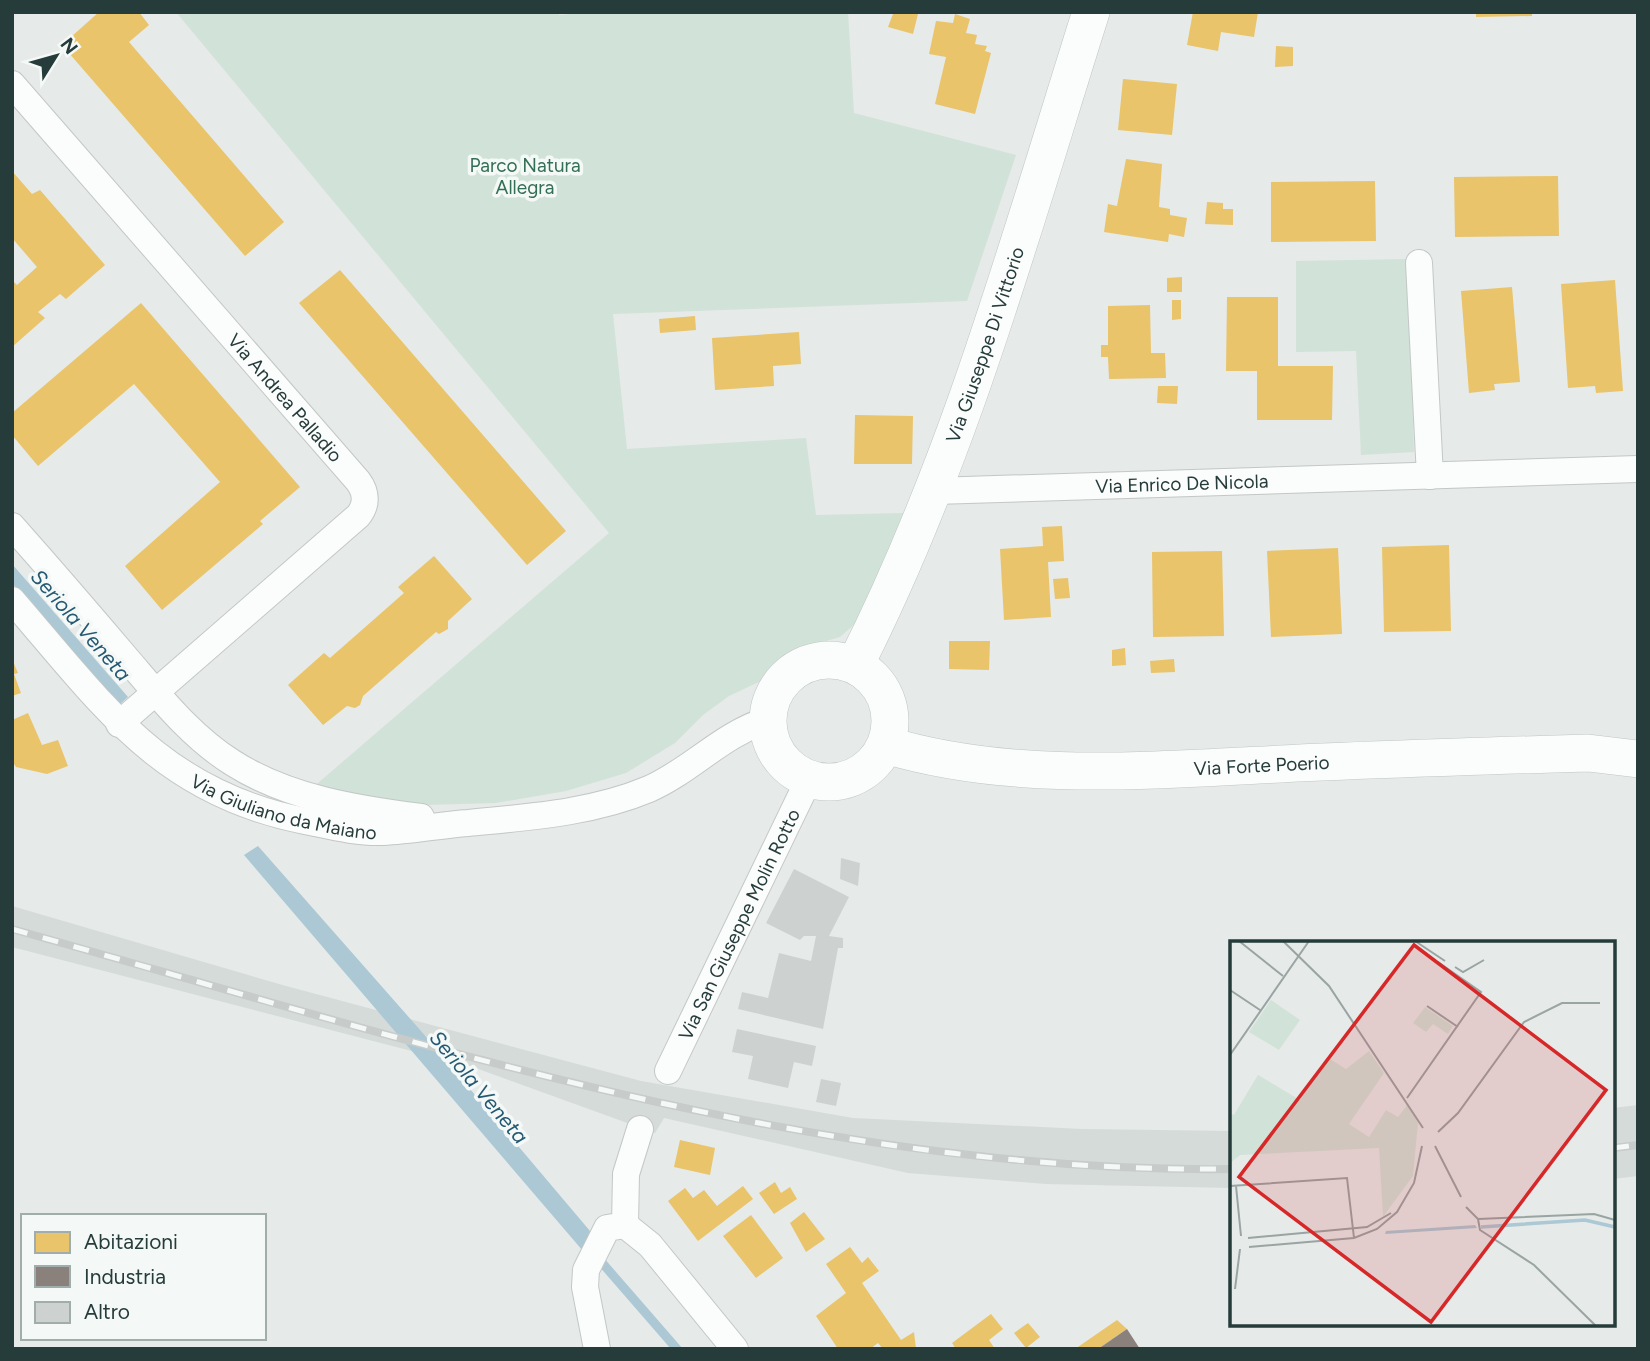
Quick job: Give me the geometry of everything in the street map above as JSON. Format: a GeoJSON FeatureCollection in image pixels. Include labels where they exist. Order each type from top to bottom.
{"type":"FeatureCollection","features":[{"type":"Feature","properties":{"kind":"street","name":"Via Giuseppe Di Vittorio"},"geometry":{"type":"LineString","coordinates":[[855,665],[891,594],[934,491],[977,373],[1091,12]]}},
{"type":"Feature","properties":{"kind":"street","name":"Via Andrea Palladio"},"geometry":{"type":"LineString","coordinates":[[12,84],[358,481],[364,493],[364,506],[358,516],[156,692]]}},
{"type":"Feature","properties":{"kind":"street"},"geometry":{"type":"LineString","coordinates":[[1419,263],[1430,476]]}},
{"type":"Feature","properties":{"kind":"street","name":"Via Enrico De Nicola"},"geometry":{"type":"LineString","coordinates":[[934,491],[1638,469]]}},
{"type":"Feature","properties":{"kind":"street","name":"Via Giuliano da Maiano"},"geometry":{"type":"LineString","coordinates":[[12,526],[156,692],[212,750],[259,778],[338,804],[468,823]]}},
{"type":"Feature","properties":{"kind":"street","name":"Via Giuliano da Maiano"},"geometry":{"type":"LineString","coordinates":[[12,600],[119,724],[159,759],[189,779],[237,803],[267,813],[345,829],[383,832],[570,812],[649,789],[745,727],[768,720]]}},
{"type":"Feature","properties":{"kind":"street"},"geometry":{"type":"LineString","coordinates":[[817,660],[843,661],[855,665],[874,679],[885,695],[890,715],[886,745],[869,768],[851,779],[830,782],[809,779],[793,771],[778,755],[768,720],[774,694],[787,676],[803,665],[817,660]]}},
{"type":"Feature","properties":{"kind":"street"},"geometry":{"type":"LineString","coordinates":[[119,724],[156,692]]}},
{"type":"Feature","properties":{"kind":"street","name":"Via Forte Poerio"},"geometry":{"type":"LineString","coordinates":[[886,745],[928,756],[1037,770],[1198,768],[1588,753],[1638,759]]}},
{"type":"Feature","properties":{"kind":"street","name":"Via San Giuseppe Molin Rotto"},"geometry":{"type":"LineString","coordinates":[[668,1071],[809,779]]}},
{"type":"Feature","properties":{"kind":"street"},"geometry":{"type":"LineString","coordinates":[[597,1349],[585,1287],[586,1270],[616,1226],[626,1174],[640,1129]]}},
{"type":"Feature","properties":{"kind":"street"},"geometry":{"type":"LineString","coordinates":[[616,1226],[650,1245],[735,1349]]}},
{"type":"Feature","properties":{"kind":"shaded area"},"geometry":{"type":"Polygon","coordinates":[[[12,906],[286,986],[641,1081],[853,1118],[1082,1129],[1230,1131],[1230,1188],[1046,1184],[908,1173],[664,1118],[655,1133],[473,1067],[12,947],[12,906]]]}},
{"type":"Feature","properties":{"kind":"shaded area"},"geometry":{"type":"Polygon","coordinates":[[[1638,1105],[1638,1176],[1615,1179],[1615,1108],[1638,1105]]]}},
{"type":"Feature","properties":{"kind":"green space","name":"Parco Natura Allegra"},"geometry":{"type":"Polygon","coordinates":[[[176,12],[559,12],[559,15],[591,12],[848,12],[854,113],[1016,155],[967,301],[613,314],[627,449],[806,438],[816,515],[906,513],[857,622],[840,637],[802,648],[786,657],[763,680],[729,696],[703,715],[675,743],[626,773],[566,791],[496,803],[425,805],[311,789],[609,533],[176,12]]]}},
{"type":"Feature","properties":{"kind":"green space"},"geometry":{"type":"Polygon","coordinates":[[[1408,259],[1414,452],[1361,455],[1356,351],[1296,352],[1296,261],[1408,259]]]}},
{"type":"Feature","properties":{"kind":"water"},"geometry":{"type":"Polygon","coordinates":[[[12,564],[128,697],[119,705],[12,583],[12,564]]]}},
{"type":"Feature","properties":{"kind":"water"},"geometry":{"type":"Polygon","coordinates":[[[258,846],[421,1031],[590,1231],[583,1251],[244,855],[258,846]]]}},
{"type":"Feature","properties":{"kind":"building: Abitazioni"},"geometry":{"type":"Polygon","coordinates":[[[99,12],[139,12],[149,25],[129,42],[284,222],[245,256],[62,45],[99,12]]]}},
{"type":"Feature","properties":{"kind":"building: Abitazioni"},"geometry":{"type":"Polygon","coordinates":[[[1193,12],[1258,12],[1254,37],[1221,32],[1218,51],[1187,45],[1193,12]]]}},
{"type":"Feature","properties":{"kind":"building: Abitazioni"},"geometry":{"type":"Polygon","coordinates":[[[1476,12],[1532,12],[1532,16],[1476,17],[1476,12]]]}},
{"type":"Feature","properties":{"kind":"building: Abitazioni"},"geometry":{"type":"Polygon","coordinates":[[[893,14],[918,14],[913,34],[888,27],[893,14]]]}},
{"type":"Feature","properties":{"kind":"building: Abitazioni"},"geometry":{"type":"Polygon","coordinates":[[[955,14],[970,19],[966,33],[977,35],[975,44],[987,46],[985,51],[991,53],[975,114],[935,104],[946,57],[929,54],[936,21],[953,23],[955,14]]]}},
{"type":"Feature","properties":{"kind":"building: Abitazioni"},"geometry":{"type":"Polygon","coordinates":[[[1276,46],[1293,47],[1293,66],[1275,67],[1276,46]]]}},
{"type":"Feature","properties":{"kind":"building: Abitazioni"},"geometry":{"type":"Polygon","coordinates":[[[1123,79],[1177,84],[1172,135],[1118,130],[1123,79]]]}},
{"type":"Feature","properties":{"kind":"building: Abitazioni"},"geometry":{"type":"Polygon","coordinates":[[[1126,159],[1162,164],[1159,207],[1170,209],[1170,215],[1187,218],[1184,237],[1169,234],[1168,242],[1104,232],[1108,204],[1117,206],[1126,159]]]}},
{"type":"Feature","properties":{"kind":"building: Abitazioni"},"geometry":{"type":"Polygon","coordinates":[[[12,171],[32,194],[40,190],[105,265],[66,299],[60,294],[38,312],[45,318],[12,347],[12,280],[17,285],[37,267],[12,238],[12,171]]]}},
{"type":"Feature","properties":{"kind":"building: Abitazioni"},"geometry":{"type":"Polygon","coordinates":[[[1558,176],[1559,236],[1455,237],[1454,177],[1558,176]]]}},
{"type":"Feature","properties":{"kind":"building: Abitazioni"},"geometry":{"type":"Polygon","coordinates":[[[1375,181],[1376,241],[1271,242],[1271,182],[1375,181]]]}},
{"type":"Feature","properties":{"kind":"building: Abitazioni"},"geometry":{"type":"Polygon","coordinates":[[[1207,202],[1223,203],[1223,209],[1233,209],[1233,225],[1205,224],[1207,202]]]}},
{"type":"Feature","properties":{"kind":"building: Abitazioni"},"geometry":{"type":"Polygon","coordinates":[[[340,270],[566,531],[527,565],[299,303],[340,270]]]}},
{"type":"Feature","properties":{"kind":"building: Abitazioni"},"geometry":{"type":"Polygon","coordinates":[[[1182,277],[1182,292],[1167,292],[1167,278],[1182,277]]]}},
{"type":"Feature","properties":{"kind":"building: Abitazioni"},"geometry":{"type":"Polygon","coordinates":[[[1615,280],[1623,391],[1596,393],[1595,386],[1568,388],[1561,284],[1615,280]]]}},
{"type":"Feature","properties":{"kind":"building: Abitazioni"},"geometry":{"type":"Polygon","coordinates":[[[1512,287],[1520,382],[1494,384],[1495,390],[1469,393],[1461,291],[1512,287]]]}},
{"type":"Feature","properties":{"kind":"building: Abitazioni"},"geometry":{"type":"Polygon","coordinates":[[[1227,297],[1278,297],[1278,366],[1333,366],[1332,420],[1257,420],[1257,371],[1226,371],[1227,297]]]}},
{"type":"Feature","properties":{"kind":"building: Abitazioni"},"geometry":{"type":"Polygon","coordinates":[[[1172,300],[1181,300],[1181,319],[1172,320],[1172,300]]]}},
{"type":"Feature","properties":{"kind":"building: Abitazioni"},"geometry":{"type":"Polygon","coordinates":[[[141,303],[300,487],[260,521],[263,524],[162,610],[125,566],[220,482],[134,384],[38,466],[12,435],[12,413],[141,303]]]}},
{"type":"Feature","properties":{"kind":"building: Abitazioni"},"geometry":{"type":"Polygon","coordinates":[[[1150,305],[1151,353],[1165,353],[1166,378],[1109,379],[1108,357],[1101,357],[1101,345],[1108,345],[1108,306],[1150,305]]]}},
{"type":"Feature","properties":{"kind":"building: Abitazioni"},"geometry":{"type":"Polygon","coordinates":[[[695,316],[696,330],[660,333],[659,319],[695,316]]]}},
{"type":"Feature","properties":{"kind":"building: Abitazioni"},"geometry":{"type":"Polygon","coordinates":[[[799,332],[801,364],[773,366],[774,386],[715,390],[712,338],[799,332]]]}},
{"type":"Feature","properties":{"kind":"building: Abitazioni"},"geometry":{"type":"Polygon","coordinates":[[[1158,386],[1178,386],[1177,404],[1157,403],[1158,386]]]}},
{"type":"Feature","properties":{"kind":"building: Abitazioni"},"geometry":{"type":"Polygon","coordinates":[[[855,415],[913,416],[912,464],[854,464],[855,415]]]}},
{"type":"Feature","properties":{"kind":"building: Abitazioni"},"geometry":{"type":"Polygon","coordinates":[[[1062,526],[1064,561],[1048,562],[1051,617],[1004,620],[1000,549],[1043,546],[1042,527],[1062,526]]]}},
{"type":"Feature","properties":{"kind":"building: Abitazioni"},"geometry":{"type":"Polygon","coordinates":[[[1449,545],[1451,631],[1384,632],[1382,547],[1449,545]]]}},
{"type":"Feature","properties":{"kind":"building: Abitazioni"},"geometry":{"type":"Polygon","coordinates":[[[1338,548],[1342,634],[1271,637],[1267,551],[1338,548]]]}},
{"type":"Feature","properties":{"kind":"building: Abitazioni"},"geometry":{"type":"Polygon","coordinates":[[[1222,551],[1224,636],[1153,637],[1152,552],[1222,551]]]}},
{"type":"Feature","properties":{"kind":"building: Abitazioni"},"geometry":{"type":"Polygon","coordinates":[[[434,556],[472,599],[448,621],[448,629],[439,634],[436,632],[363,696],[360,705],[355,708],[347,706],[323,725],[288,685],[324,653],[330,658],[404,593],[398,587],[434,556]]]}},
{"type":"Feature","properties":{"kind":"building: Abitazioni"},"geometry":{"type":"Polygon","coordinates":[[[1068,578],[1070,598],[1055,599],[1053,579],[1068,578]]]}},
{"type":"Feature","properties":{"kind":"building: Abitazioni"},"geometry":{"type":"Polygon","coordinates":[[[949,641],[990,641],[989,670],[949,669],[949,641]]]}},
{"type":"Feature","properties":{"kind":"building: Abitazioni"},"geometry":{"type":"Polygon","coordinates":[[[1125,648],[1126,665],[1112,666],[1112,650],[1125,648]]]}},
{"type":"Feature","properties":{"kind":"building: Abitazioni"},"geometry":{"type":"Polygon","coordinates":[[[12,659],[18,673],[14,674],[21,693],[12,696],[12,659]]]}},
{"type":"Feature","properties":{"kind":"building: Abitazioni"},"geometry":{"type":"Polygon","coordinates":[[[1174,659],[1175,672],[1151,673],[1150,661],[1174,659]]]}},
{"type":"Feature","properties":{"kind":"building: Abitazioni"},"geometry":{"type":"Polygon","coordinates":[[[28,713],[42,745],[58,740],[68,766],[47,774],[16,767],[12,761],[12,720],[28,713]]]}},
{"type":"Feature","properties":{"kind":"building: Abitazioni"},"geometry":{"type":"Polygon","coordinates":[[[680,1140],[715,1148],[710,1175],[674,1167],[680,1140]]]}},
{"type":"Feature","properties":{"kind":"building: Abitazioni"},"geometry":{"type":"Polygon","coordinates":[[[775,1182],[781,1193],[790,1187],[797,1199],[774,1214],[759,1193],[775,1182]]]}},
{"type":"Feature","properties":{"kind":"building: Abitazioni"},"geometry":{"type":"Polygon","coordinates":[[[743,1186],[753,1199],[698,1241],[668,1201],[685,1188],[693,1198],[704,1190],[717,1206],[743,1186]]]}},
{"type":"Feature","properties":{"kind":"building: Abitazioni"},"geometry":{"type":"Polygon","coordinates":[[[804,1212],[825,1239],[806,1252],[790,1223],[804,1212]]]}},
{"type":"Feature","properties":{"kind":"building: Abitazioni"},"geometry":{"type":"Polygon","coordinates":[[[751,1215],[783,1258],[756,1278],[723,1236],[751,1215]]]}},
{"type":"Feature","properties":{"kind":"building: Abitazioni"},"geometry":{"type":"Polygon","coordinates":[[[850,1247],[862,1263],[868,1257],[879,1271],[862,1283],[901,1340],[914,1332],[916,1349],[883,1349],[878,1343],[870,1349],[838,1349],[816,1316],[846,1293],[826,1264],[850,1247]]]}},
{"type":"Feature","properties":{"kind":"building: Abitazioni"},"geometry":{"type":"Polygon","coordinates":[[[991,1314],[1003,1329],[989,1340],[995,1349],[956,1349],[952,1343],[991,1314]]]}},
{"type":"Feature","properties":{"kind":"building: Abitazioni"},"geometry":{"type":"Polygon","coordinates":[[[1117,1320],[1127,1329],[1098,1349],[1075,1349],[1117,1320]]]}},
{"type":"Feature","properties":{"kind":"building: Abitazioni"},"geometry":{"type":"Polygon","coordinates":[[[1028,1323],[1040,1337],[1026,1348],[1014,1333],[1028,1323]]]}},
{"type":"Feature","properties":{"kind":"building: Industria"},"geometry":{"type":"Polygon","coordinates":[[[1127,1329],[1140,1349],[1098,1349],[1127,1329]]]}},
{"type":"Feature","properties":{"kind":"building: Altro"},"geometry":{"type":"Polygon","coordinates":[[[841,858],[860,863],[858,886],[840,879],[841,858]]]}},
{"type":"Feature","properties":{"kind":"building: Altro"},"geometry":{"type":"Polygon","coordinates":[[[794,869],[849,897],[829,936],[843,938],[843,948],[838,948],[823,1029],[738,1009],[742,992],[768,998],[779,953],[811,961],[816,936],[804,936],[800,940],[766,923],[794,869]]]}},
{"type":"Feature","properties":{"kind":"building: Altro"},"geometry":{"type":"Polygon","coordinates":[[[737,1029],[816,1046],[812,1066],[794,1062],[788,1088],[748,1079],[753,1056],[732,1052],[737,1029]]]}},
{"type":"Feature","properties":{"kind":"building: Altro"},"geometry":{"type":"Polygon","coordinates":[[[821,1079],[841,1083],[836,1106],[816,1102],[821,1079]]]}},
{"type":"Feature","properties":{"kind":"waterway","name":"Seriola Veneta"},"geometry":{"type":"LineString","coordinates":[[597,1257],[677,1349]]}},
{"type":"Feature","properties":{"kind":"railway"},"geometry":{"type":"LineString","coordinates":[[12,929],[463,1055],[614,1092],[767,1125],[921,1149],[1076,1165],[1230,1169]]}},
{"type":"Feature","properties":{"kind":"railway"},"geometry":{"type":"LineString","coordinates":[[1615,1148],[1638,1145]]}}]}
